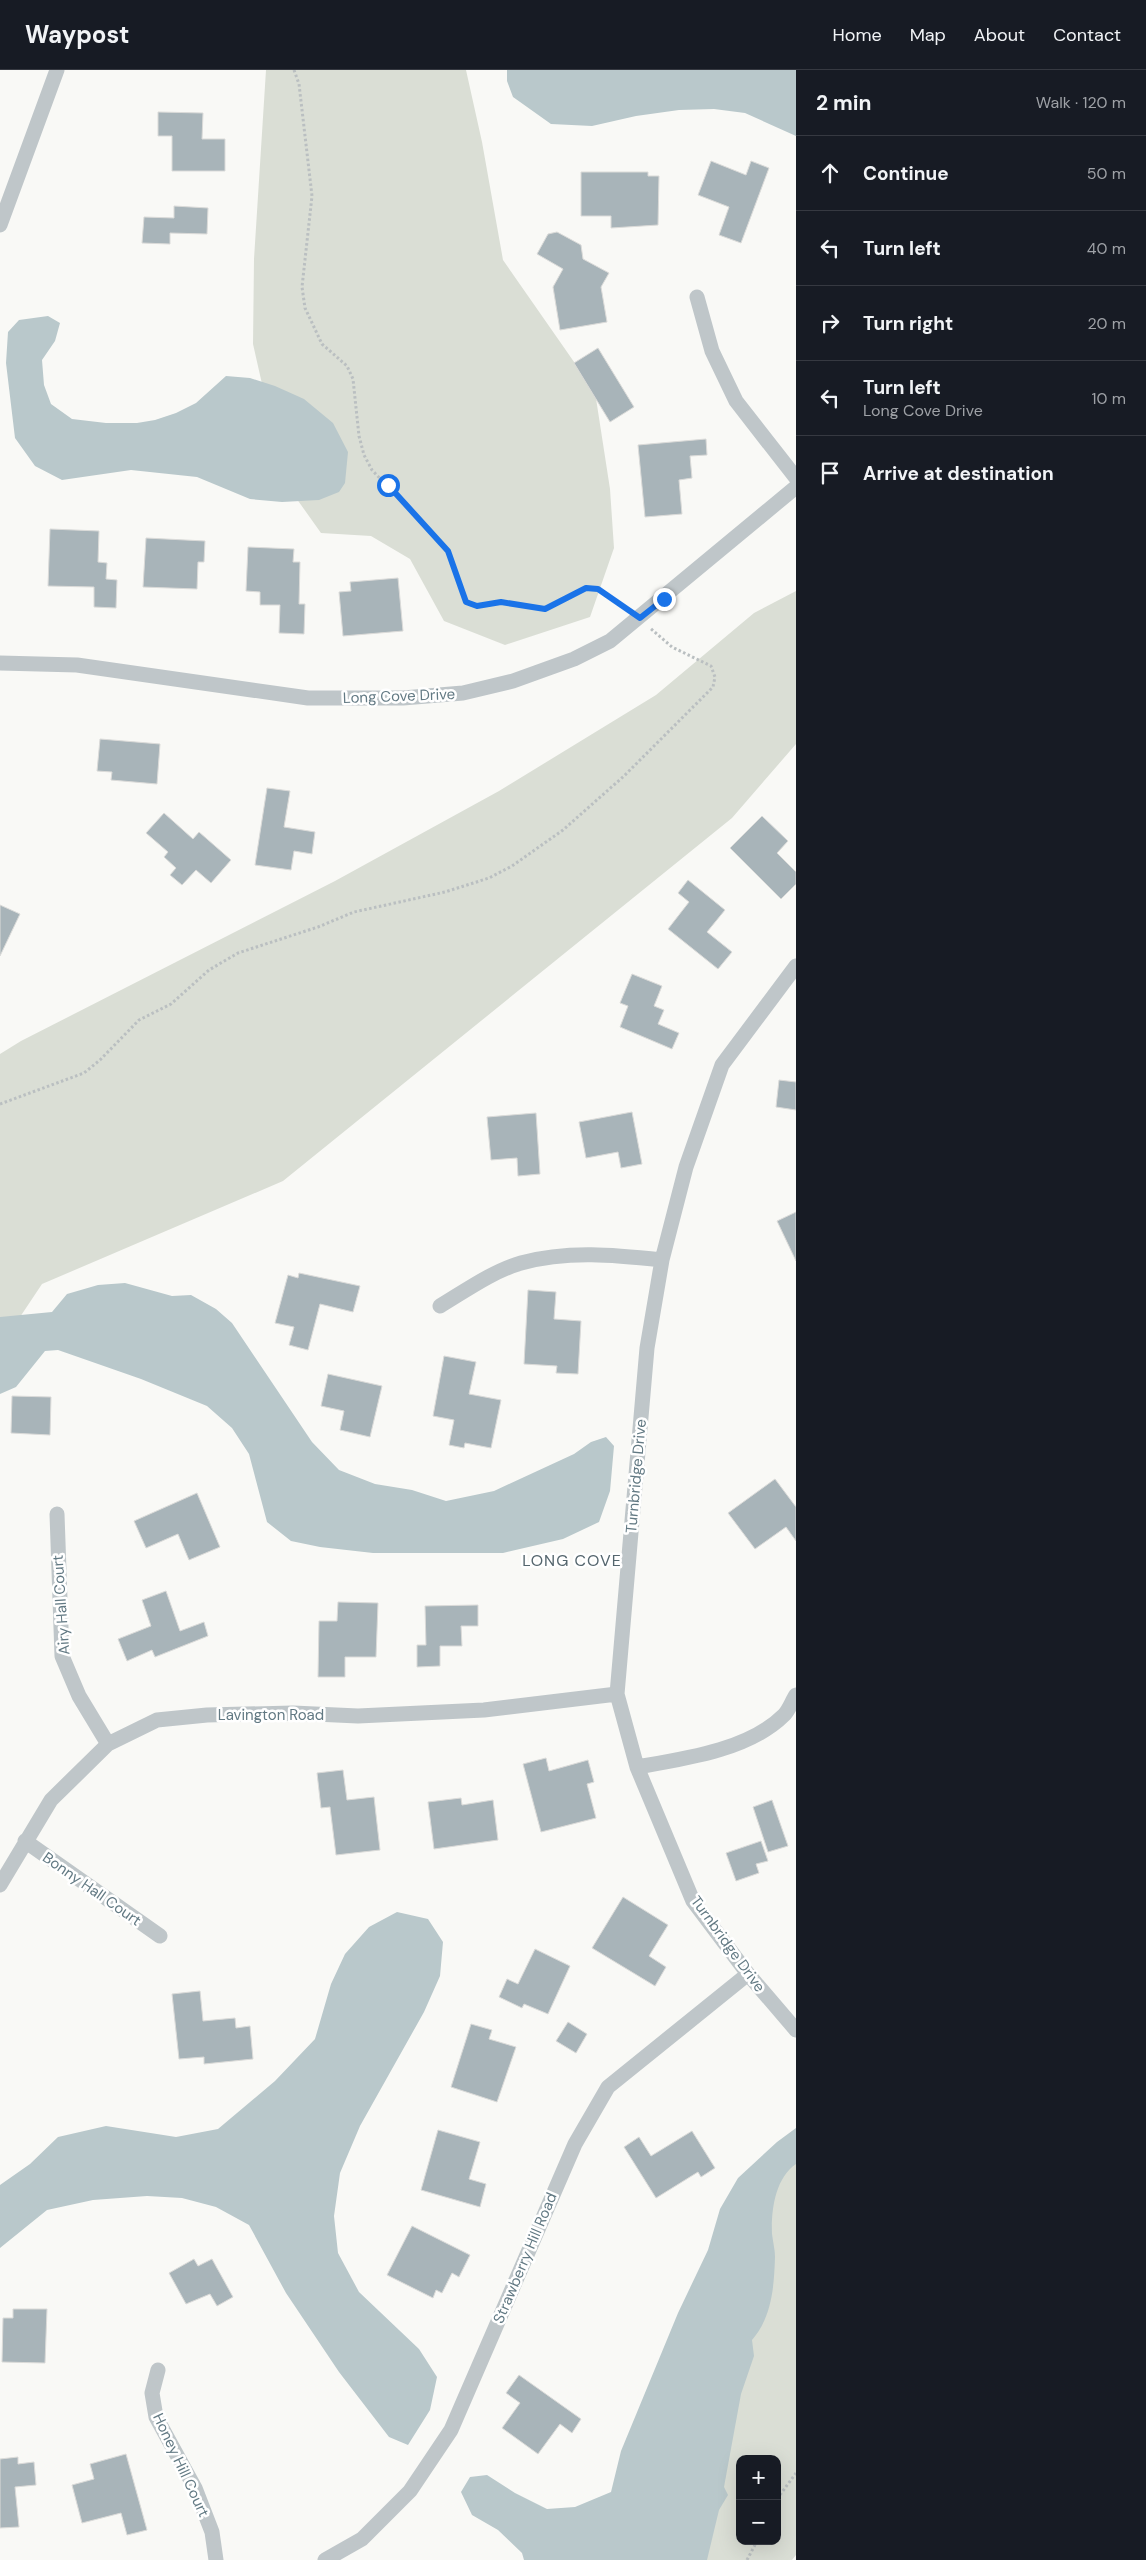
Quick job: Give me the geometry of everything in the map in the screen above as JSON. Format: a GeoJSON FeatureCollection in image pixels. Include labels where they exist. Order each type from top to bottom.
{"type":"FeatureCollection","features":[{"type":"Feature","properties":{"kind":"street"},"geometry":{"type":"LineString","coordinates":[[0,226],[57,70]]}},
{"type":"Feature","properties":{"kind":"street"},"geometry":{"type":"LineString","coordinates":[[697,297],[712,351],[736,401],[796,478]]}},
{"type":"Feature","properties":{"kind":"street","name":"Long Cove Drive"},"geometry":{"type":"LineString","coordinates":[[0,663],[77,665],[308,698],[403,698],[463,693],[513,681],[581,656],[610,641],[796,487]]}},
{"type":"Feature","properties":{"kind":"street","name":"Turnbridge Drive"},"geometry":{"type":"LineString","coordinates":[[796,966],[722,1065],[686,1167],[662,1260],[647,1348],[617,1694],[637,1767],[693,1901],[748,1974],[796,2030]]}},
{"type":"Feature","properties":{"kind":"street"},"geometry":{"type":"LineString","coordinates":[[440,1306],[473,1286],[520,1264],[556,1256],[604,1254],[662,1260]]}},
{"type":"Feature","properties":{"kind":"street","name":"Airy Hall Court"},"geometry":{"type":"LineString","coordinates":[[56,1514],[59,1628],[62,1656],[79,1696],[108,1744]]}},
{"type":"Feature","properties":{"kind":"street","name":"Lavington Road"},"geometry":{"type":"LineString","coordinates":[[0,1886],[51,1800],[108,1744],[157,1720],[207,1714],[293,1713],[358,1716],[465,1711],[617,1694]]}},
{"type":"Feature","properties":{"kind":"street"},"geometry":{"type":"LineString","coordinates":[[637,1767],[696,1757],[749,1739],[785,1714],[796,1695]]}},
{"type":"Feature","properties":{"kind":"street","name":"Bonny Hall Court"},"geometry":{"type":"LineString","coordinates":[[25,1841],[160,1936]]}},
{"type":"Feature","properties":{"kind":"street","name":"Strawberry Hill Road"},"geometry":{"type":"LineString","coordinates":[[325,2560],[362,2539],[410,2491],[451,2430],[575,2144],[608,2087],[748,1974]]}},
{"type":"Feature","properties":{"kind":"street","name":"Honey Hill Court"},"geometry":{"type":"LineString","coordinates":[[158,2370],[152,2393],[156,2417],[195,2488],[212,2532],[216,2560]]}},
{"type":"Feature","properties":{"kind":"path"},"geometry":{"type":"LineString","coordinates":[[0,1104],[84,1073],[100,1060],[139,1020],[171,1004],[209,970],[238,952],[318,928],[354,912],[445,892],[489,878],[512,866],[562,830],[624,776],[713,687],[715,677],[711,666],[672,647],[640,618],[598,589],[586,588],[545,609],[501,602],[477,606],[466,602],[448,551],[372,470],[364,455],[359,436],[353,379],[346,366],[322,344],[305,308],[302,287],[312,196],[299,84],[294,70]]}},
{"type":"Feature","properties":{"kind":"path"},"geometry":{"type":"LineString","coordinates":[[781,2494],[796,2473]]}},
{"type":"Feature","properties":{"kind":"path"},"geometry":{"type":"LineString","coordinates":[[747,2560],[755,2545]]}},
{"type":"Feature","properties":{"kind":"shaded area"},"geometry":{"type":"Polygon","coordinates":[[[266,70],[466,70],[482,142],[503,260],[595,392],[610,489],[614,548],[590,617],[505,645],[444,621],[410,559],[371,536],[321,533],[284,481],[253,344],[254,259],[266,70]]]}},
{"type":"Feature","properties":{"kind":"shaded area"},"geometry":{"type":"Polygon","coordinates":[[[507,70],[796,70],[796,136],[745,113],[714,109],[679,110],[636,116],[592,126],[551,124],[513,97],[507,81],[507,70]]]}},
{"type":"Feature","properties":{"kind":"shaded area"},"geometry":{"type":"Polygon","coordinates":[[[48,316],[60,323],[55,341],[42,360],[44,385],[51,404],[72,419],[106,423],[137,423],[155,420],[176,413],[196,403],[226,376],[250,378],[275,386],[304,399],[333,423],[348,452],[345,483],[339,492],[319,500],[282,502],[250,499],[197,477],[131,470],[62,480],[35,466],[15,438],[6,363],[8,332],[19,320],[48,316]]]}},
{"type":"Feature","properties":{"kind":"shaded area"},"geometry":{"type":"Polygon","coordinates":[[[796,591],[796,744],[732,818],[283,1181],[42,1284],[0,1347],[0,1054],[21,1041],[335,881],[499,791],[656,695],[754,613],[796,591]]]}},
{"type":"Feature","properties":{"kind":"shaded area"},"geometry":{"type":"Polygon","coordinates":[[[125,1283],[172,1296],[191,1295],[216,1309],[232,1323],[312,1442],[339,1470],[375,1484],[412,1490],[446,1501],[494,1491],[574,1454],[591,1442],[606,1437],[614,1446],[610,1491],[599,1522],[563,1539],[503,1553],[373,1553],[320,1547],[291,1541],[267,1522],[249,1454],[232,1428],[207,1406],[141,1379],[58,1350],[45,1351],[16,1387],[0,1394],[0,1317],[52,1312],[67,1294],[98,1285],[125,1283]]]}},
{"type":"Feature","properties":{"kind":"shaded area"},"geometry":{"type":"Polygon","coordinates":[[[397,1912],[428,1919],[443,1942],[440,1976],[424,2012],[360,2126],[340,2173],[334,2216],[338,2253],[359,2292],[419,2349],[437,2377],[430,2410],[408,2445],[389,2437],[339,2372],[286,2293],[249,2225],[216,2207],[182,2198],[147,2196],[93,2200],[47,2210],[0,2248],[0,2185],[30,2164],[58,2137],[106,2126],[176,2137],[218,2129],[275,2081],[315,2039],[331,1984],[345,1954],[369,1927],[397,1912]]]}},
{"type":"Feature","properties":{"kind":"shaded area"},"geometry":{"type":"Polygon","coordinates":[[[796,2128],[796,2164],[789,2170],[779,2186],[772,2215],[775,2257],[771,2301],[764,2322],[752,2340],[754,2356],[741,2394],[724,2487],[728,2495],[719,2510],[707,2560],[524,2560],[522,2553],[498,2530],[472,2515],[461,2492],[470,2477],[487,2475],[515,2493],[547,2509],[575,2507],[611,2492],[621,2451],[678,2313],[708,2250],[720,2209],[738,2178],[777,2142],[796,2128]]]}},
{"type":"Feature","properties":{"kind":"shaded area"},"geometry":{"type":"Polygon","coordinates":[[[796,2139],[796,2555],[792,2560],[601,2560],[796,2139]]]}},
{"type":"Feature","properties":{"kind":"building"},"geometry":{"type":"Polygon","coordinates":[[[158,112],[203,113],[202,139],[225,139],[225,171],[172,171],[172,136],[158,136],[158,112]]]}},
{"type":"Feature","properties":{"kind":"building"},"geometry":{"type":"Polygon","coordinates":[[[711,161],[746,175],[751,161],[769,168],[741,243],[719,235],[729,207],[698,195],[711,161]]]}},
{"type":"Feature","properties":{"kind":"building"},"geometry":{"type":"Polygon","coordinates":[[[581,172],[648,172],[648,176],[659,176],[658,225],[611,228],[611,216],[581,216],[581,172]]]}},
{"type":"Feature","properties":{"kind":"building"},"geometry":{"type":"Polygon","coordinates":[[[174,206],[208,208],[207,234],[170,233],[170,244],[142,243],[144,217],[174,218],[174,206]]]}},
{"type":"Feature","properties":{"kind":"building"},"geometry":{"type":"Polygon","coordinates":[[[557,232],[581,245],[583,259],[609,273],[601,287],[607,322],[560,330],[553,287],[563,269],[537,254],[548,234],[557,232]]]}},
{"type":"Feature","properties":{"kind":"building"},"geometry":{"type":"Polygon","coordinates":[[[598,348],[634,407],[610,422],[574,363],[598,348]]]}},
{"type":"Feature","properties":{"kind":"building"},"geometry":{"type":"Polygon","coordinates":[[[706,439],[707,455],[690,456],[692,478],[679,480],[682,514],[645,517],[638,445],[706,439]]]}},
{"type":"Feature","properties":{"kind":"building"},"geometry":{"type":"Polygon","coordinates":[[[50,529],[99,531],[98,562],[107,563],[106,579],[117,580],[116,608],[94,607],[94,587],[48,586],[50,529]]]}},
{"type":"Feature","properties":{"kind":"building"},"geometry":{"type":"Polygon","coordinates":[[[146,538],[205,541],[204,562],[198,562],[197,589],[143,587],[146,538]]]}},
{"type":"Feature","properties":{"kind":"building"},"geometry":{"type":"Polygon","coordinates":[[[248,547],[294,549],[293,562],[300,562],[299,604],[305,604],[304,634],[279,633],[280,605],[260,605],[260,592],[246,591],[248,547]]]}},
{"type":"Feature","properties":{"kind":"building"},"geometry":{"type":"Polygon","coordinates":[[[398,578],[403,631],[343,636],[339,592],[351,591],[350,582],[398,578]]]}},
{"type":"Feature","properties":{"kind":"building"},"geometry":{"type":"Polygon","coordinates":[[[100,739],[160,744],[157,784],[111,780],[112,772],[97,771],[100,739]]]}},
{"type":"Feature","properties":{"kind":"building"},"geometry":{"type":"Polygon","coordinates":[[[267,788],[290,791],[284,827],[315,832],[312,854],[294,851],[291,870],[255,865],[267,788]]]}},
{"type":"Feature","properties":{"kind":"building"},"geometry":{"type":"Polygon","coordinates":[[[164,813],[193,839],[199,832],[231,860],[211,883],[196,870],[182,885],[170,875],[176,868],[164,857],[168,852],[146,833],[164,813]]]}},
{"type":"Feature","properties":{"kind":"building"},"geometry":{"type":"Polygon","coordinates":[[[762,816],[788,841],[777,853],[796,872],[796,884],[781,899],[730,848],[762,816]]]}},
{"type":"Feature","properties":{"kind":"building"},"geometry":{"type":"Polygon","coordinates":[[[688,880],[725,910],[707,932],[732,952],[718,969],[668,929],[689,902],[678,893],[688,880]]]}},
{"type":"Feature","properties":{"kind":"building"},"geometry":{"type":"Polygon","coordinates":[[[0,905],[20,914],[0,956],[0,905]]]}},
{"type":"Feature","properties":{"kind":"building"},"geometry":{"type":"Polygon","coordinates":[[[632,974],[662,986],[654,1006],[664,1010],[658,1024],[679,1033],[672,1049],[620,1027],[628,1006],[620,1003],[632,974]]]}},
{"type":"Feature","properties":{"kind":"building"},"geometry":{"type":"Polygon","coordinates":[[[779,1080],[796,1082],[796,1110],[776,1107],[779,1080]]]}},
{"type":"Feature","properties":{"kind":"building"},"geometry":{"type":"Polygon","coordinates":[[[632,1112],[642,1164],[621,1168],[618,1152],[586,1158],[579,1122],[632,1112]]]}},
{"type":"Feature","properties":{"kind":"building"},"geometry":{"type":"Polygon","coordinates":[[[536,1113],[540,1174],[518,1176],[517,1158],[491,1160],[487,1117],[536,1113]]]}},
{"type":"Feature","properties":{"kind":"building"},"geometry":{"type":"Polygon","coordinates":[[[796,1212],[796,1261],[777,1221],[796,1212]]]}},
{"type":"Feature","properties":{"kind":"building"},"geometry":{"type":"Polygon","coordinates":[[[299,1273],[360,1286],[353,1312],[320,1304],[308,1350],[289,1345],[294,1327],[275,1323],[288,1275],[298,1278],[299,1273]]]}},
{"type":"Feature","properties":{"kind":"building"},"geometry":{"type":"Polygon","coordinates":[[[528,1290],[556,1292],[554,1319],[581,1321],[578,1374],[556,1373],[557,1366],[524,1364],[528,1290]]]}},
{"type":"Feature","properties":{"kind":"building"},"geometry":{"type":"Polygon","coordinates":[[[444,1356],[476,1362],[469,1394],[501,1400],[491,1448],[465,1443],[464,1448],[449,1445],[454,1420],[433,1416],[444,1356]]]}},
{"type":"Feature","properties":{"kind":"building"},"geometry":{"type":"Polygon","coordinates":[[[328,1374],[382,1386],[370,1437],[340,1430],[344,1411],[321,1406],[328,1374]]]}},
{"type":"Feature","properties":{"kind":"building"},"geometry":{"type":"Polygon","coordinates":[[[12,1396],[51,1397],[50,1435],[11,1433],[12,1396]]]}},
{"type":"Feature","properties":{"kind":"building"},"geometry":{"type":"Polygon","coordinates":[[[775,1479],[796,1507],[796,1541],[786,1527],[755,1549],[728,1513],[775,1479]]]}},
{"type":"Feature","properties":{"kind":"building"},"geometry":{"type":"Polygon","coordinates":[[[197,1493],[220,1547],[189,1560],[178,1534],[146,1548],[134,1521],[197,1493]]]}},
{"type":"Feature","properties":{"kind":"building"},"geometry":{"type":"Polygon","coordinates":[[[166,1591],[180,1631],[204,1622],[208,1636],[155,1657],[152,1650],[127,1661],[118,1639],[151,1626],[142,1600],[166,1591]]]}},
{"type":"Feature","properties":{"kind":"building"},"geometry":{"type":"Polygon","coordinates":[[[338,1602],[378,1603],[376,1657],[345,1657],[345,1677],[318,1677],[319,1621],[337,1621],[338,1602]]]}},
{"type":"Feature","properties":{"kind":"building"},"geometry":{"type":"Polygon","coordinates":[[[478,1605],[478,1626],[461,1626],[462,1646],[440,1646],[440,1666],[417,1667],[417,1645],[426,1645],[425,1606],[478,1605]]]}},
{"type":"Feature","properties":{"kind":"building"},"geometry":{"type":"Polygon","coordinates":[[[546,1758],[549,1771],[588,1760],[594,1782],[587,1784],[596,1818],[541,1832],[523,1764],[546,1758]]]}},
{"type":"Feature","properties":{"kind":"building"},"geometry":{"type":"Polygon","coordinates":[[[343,1770],[347,1800],[374,1797],[380,1850],[336,1855],[330,1807],[321,1808],[317,1773],[343,1770]]]}},
{"type":"Feature","properties":{"kind":"building"},"geometry":{"type":"Polygon","coordinates":[[[461,1798],[462,1805],[493,1800],[498,1840],[434,1849],[428,1802],[461,1798]]]}},
{"type":"Feature","properties":{"kind":"building"},"geometry":{"type":"Polygon","coordinates":[[[772,1800],[788,1846],[768,1852],[753,1807],[772,1800]]]}},
{"type":"Feature","properties":{"kind":"building"},"geometry":{"type":"Polygon","coordinates":[[[761,1841],[768,1861],[756,1864],[759,1873],[736,1881],[726,1853],[761,1841]]]}},
{"type":"Feature","properties":{"kind":"building"},"geometry":{"type":"Polygon","coordinates":[[[623,1897],[668,1925],[649,1956],[666,1967],[655,1986],[592,1948],[623,1897]]]}},
{"type":"Feature","properties":{"kind":"building"},"geometry":{"type":"Polygon","coordinates":[[[535,1949],[570,1966],[548,2014],[524,2004],[522,2008],[499,1997],[507,1979],[518,1984],[535,1949]]]}},
{"type":"Feature","properties":{"kind":"building"},"geometry":{"type":"Polygon","coordinates":[[[200,1991],[203,2021],[235,2018],[236,2028],[250,2026],[253,2059],[204,2064],[204,2057],[179,2059],[172,1994],[200,1991]]]}},
{"type":"Feature","properties":{"kind":"building"},"geometry":{"type":"Polygon","coordinates":[[[568,2022],[587,2034],[576,2053],[556,2041],[568,2022]]]}},
{"type":"Feature","properties":{"kind":"building"},"geometry":{"type":"Polygon","coordinates":[[[471,2024],[492,2030],[489,2039],[516,2047],[497,2102],[451,2087],[471,2024]]]}},
{"type":"Feature","properties":{"kind":"building"},"geometry":{"type":"Polygon","coordinates":[[[438,2130],[480,2142],[469,2179],[486,2184],[480,2207],[421,2190],[438,2130]]]}},
{"type":"Feature","properties":{"kind":"building"},"geometry":{"type":"Polygon","coordinates":[[[692,2131],[715,2168],[701,2177],[698,2172],[656,2198],[624,2147],[639,2137],[651,2156],[692,2131]]]}},
{"type":"Feature","properties":{"kind":"building"},"geometry":{"type":"Polygon","coordinates":[[[412,2226],[470,2255],[459,2277],[452,2273],[442,2293],[436,2290],[433,2298],[387,2275],[412,2226]]]}},
{"type":"Feature","properties":{"kind":"building"},"geometry":{"type":"Polygon","coordinates":[[[194,2259],[198,2266],[212,2259],[233,2297],[217,2306],[210,2294],[186,2304],[169,2273],[194,2259]]]}},
{"type":"Feature","properties":{"kind":"building"},"geometry":{"type":"Polygon","coordinates":[[[13,2309],[47,2309],[45,2363],[2,2362],[3,2318],[13,2318],[13,2309]]]}},
{"type":"Feature","properties":{"kind":"building"},"geometry":{"type":"Polygon","coordinates":[[[519,2375],[581,2419],[572,2433],[560,2424],[538,2454],[502,2428],[520,2403],[506,2393],[519,2375]]]}},
{"type":"Feature","properties":{"kind":"building"},"geometry":{"type":"Polygon","coordinates":[[[126,2454],[147,2530],[127,2535],[121,2513],[82,2523],[72,2485],[94,2479],[90,2464],[126,2454]]]}},
{"type":"Feature","properties":{"kind":"building"},"geometry":{"type":"Polygon","coordinates":[[[18,2457],[18,2464],[34,2462],[36,2485],[15,2487],[19,2527],[0,2528],[0,2459],[18,2457]]]}},
{"type":"Feature","properties":{"kind":"district","name":"LONG COVE"},"geometry":{"type":"Point","coordinates":[572,1560]}},
{"type":"Feature","properties":{"kind":"route"},"geometry":{"type":"LineString","coordinates":[[388,485],[448,551],[466,602],[477,606],[501,602],[545,609],[586,588],[598,589],[640,618],[664,599]]}}]}
